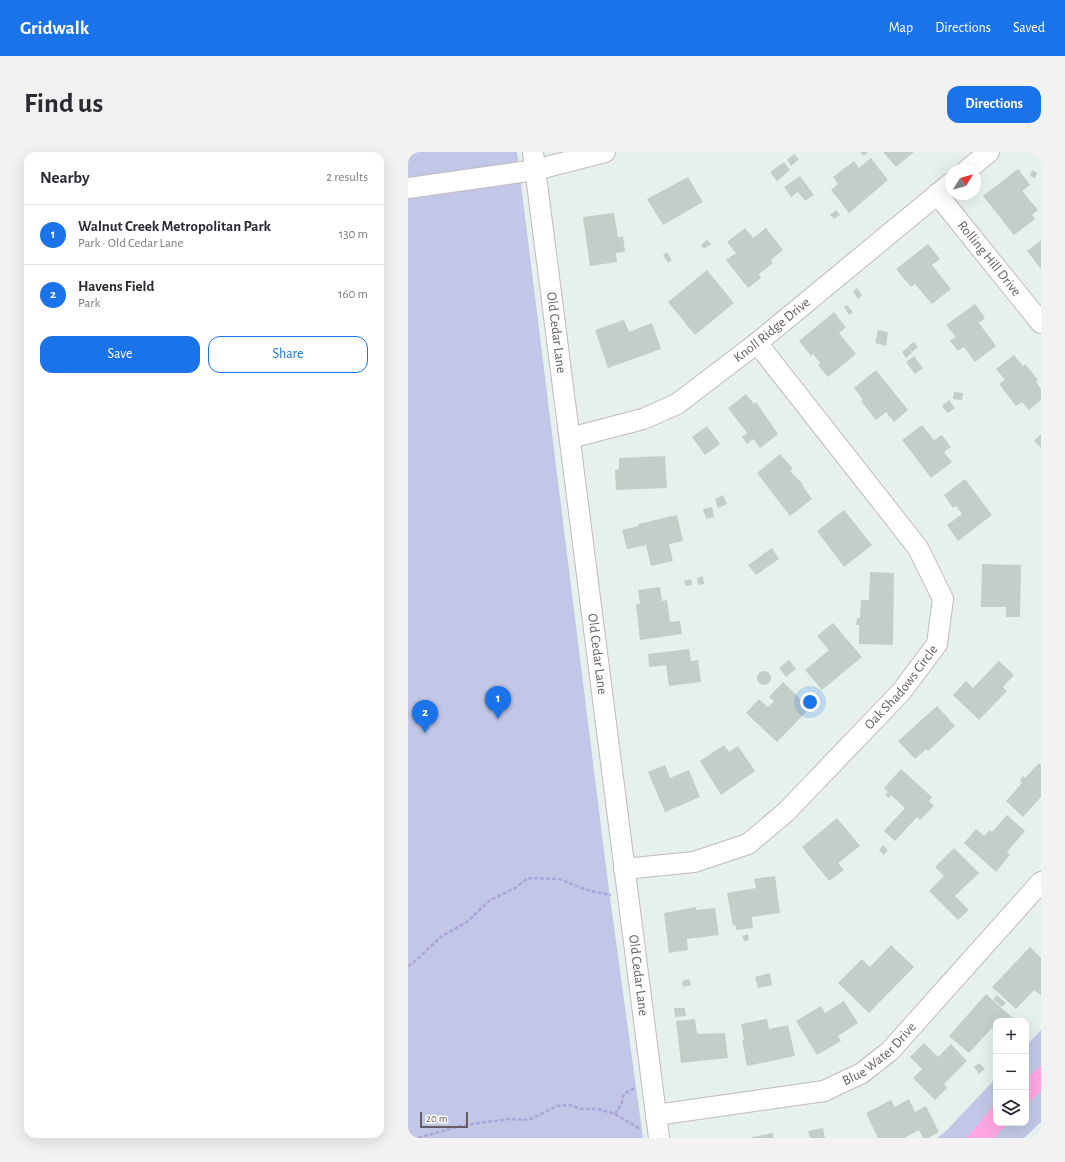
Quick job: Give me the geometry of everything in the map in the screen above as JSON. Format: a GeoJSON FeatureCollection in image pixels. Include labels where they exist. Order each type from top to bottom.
{"type":"FeatureCollection","features":[{"type":"Feature","properties":{"kind":"street"},"geometry":{"type":"LineString","coordinates":[[408,188],[534,161],[605,152]]}},
{"type":"Feature","properties":{"kind":"street"},"geometry":{"type":"LineString","coordinates":[[974,164],[989,152]]}},
{"type":"Feature","properties":{"kind":"street","name":"Old Cedar Lane"},"geometry":{"type":"LineString","coordinates":[[534,161],[656,1114],[651,1135]]}},
{"type":"Feature","properties":{"kind":"street","name":"Knoll Ridge Drive"},"geometry":{"type":"LineString","coordinates":[[570,438],[643,418],[676,404],[757,343],[944,189]]}},
{"type":"Feature","properties":{"kind":"street","name":"Rolling Hill Drive"},"geometry":{"type":"LineString","coordinates":[[944,189],[1041,323]]}},
{"type":"Feature","properties":{"kind":"street","name":"Oak Shadows Circle"},"geometry":{"type":"LineString","coordinates":[[624,869],[694,862],[748,844],[786,812],[900,692],[937,644],[943,599],[918,548],[757,343]]}},
{"type":"Feature","properties":{"kind":"street","name":"Blue Water Drive"},"geometry":{"type":"LineString","coordinates":[[656,1114],[824,1091],[862,1073],[890,1051],[1041,882]]}},
{"type":"Feature","properties":{"kind":"path"},"geometry":{"type":"LineString","coordinates":[[408,966],[442,936],[467,922],[489,901],[515,888],[528,878],[559,879],[590,891],[628,898]]}},
{"type":"Feature","properties":{"kind":"path"},"geometry":{"type":"LineString","coordinates":[[615,1114],[624,1094],[631,1089],[652,1085]]}},
{"type":"Feature","properties":{"kind":"path"},"geometry":{"type":"LineString","coordinates":[[418,1138],[464,1125],[509,1119],[529,1120],[557,1106],[570,1105],[581,1109],[598,1109],[615,1114],[651,1135]]}},
{"type":"Feature","properties":{"kind":"shaded area"},"geometry":{"type":"Polygon","coordinates":[[[408,152],[517,152],[608,883],[643,1138],[408,1138],[408,152]]]}},
{"type":"Feature","properties":{"kind":"shaded area"},"geometry":{"type":"Polygon","coordinates":[[[1041,1030],[1041,1122],[1024,1138],[937,1138],[946,1131],[993,1081],[993,1126],[1029,1126],[1029,1043],[1041,1030]]]}},
{"type":"Feature","properties":{"kind":"shaded area"},"geometry":{"type":"Polygon","coordinates":[[[1041,1066],[1041,1091],[1029,1102],[1029,1090],[1029,1076],[1041,1066]]]}},
{"type":"Feature","properties":{"kind":"shaded area"},"geometry":{"type":"Polygon","coordinates":[[[993,1106],[993,1126],[1005,1126],[994,1138],[966,1138],[993,1106]]]}},
{"type":"Feature","properties":{"kind":"building"},"geometry":{"type":"Polygon","coordinates":[[[860,152],[868,152],[864,156],[860,152]]]}},
{"type":"Feature","properties":{"kind":"building"},"geometry":{"type":"Polygon","coordinates":[[[883,152],[914,152],[896,167],[883,152]]]}},
{"type":"Feature","properties":{"kind":"building"},"geometry":{"type":"Polygon","coordinates":[[[794,154],[799,159],[791,166],[787,160],[794,154]]]}},
{"type":"Feature","properties":{"kind":"building"},"geometry":{"type":"Polygon","coordinates":[[[871,158],[888,180],[849,213],[831,190],[838,184],[833,177],[854,161],[859,168],[871,158]]]}},
{"type":"Feature","properties":{"kind":"building"},"geometry":{"type":"Polygon","coordinates":[[[784,162],[790,170],[777,181],[770,172],[784,162]]]}},
{"type":"Feature","properties":{"kind":"building"},"geometry":{"type":"Polygon","coordinates":[[[1018,169],[1030,185],[1022,191],[1038,210],[1032,215],[1035,219],[1014,235],[983,196],[1018,169]]]}},
{"type":"Feature","properties":{"kind":"building"},"geometry":{"type":"Polygon","coordinates":[[[1032,170],[1037,173],[1035,178],[1030,176],[1032,170]]]}},
{"type":"Feature","properties":{"kind":"building"},"geometry":{"type":"Polygon","coordinates":[[[800,176],[814,195],[805,201],[798,192],[791,197],[784,187],[800,176]]]}},
{"type":"Feature","properties":{"kind":"building"},"geometry":{"type":"Polygon","coordinates":[[[688,177],[703,202],[663,225],[647,199],[688,177]]]}},
{"type":"Feature","properties":{"kind":"building"},"geometry":{"type":"Polygon","coordinates":[[[836,210],[840,215],[834,219],[830,215],[836,210]]]}},
{"type":"Feature","properties":{"kind":"building"},"geometry":{"type":"Polygon","coordinates":[[[614,213],[618,237],[623,236],[625,252],[616,253],[617,262],[590,266],[583,217],[614,213]]]}},
{"type":"Feature","properties":{"kind":"building"},"geometry":{"type":"Polygon","coordinates":[[[745,228],[753,238],[766,228],[783,250],[771,260],[773,263],[759,274],[761,278],[748,288],[726,260],[736,253],[727,242],[745,228]]]}},
{"type":"Feature","properties":{"kind":"building"},"geometry":{"type":"Polygon","coordinates":[[[707,240],[711,244],[704,249],[701,245],[707,240]]]}},
{"type":"Feature","properties":{"kind":"building"},"geometry":{"type":"Polygon","coordinates":[[[1041,240],[1041,269],[1027,251],[1041,240]]]}},
{"type":"Feature","properties":{"kind":"building"},"geometry":{"type":"Polygon","coordinates":[[[928,244],[940,259],[932,265],[951,289],[932,304],[915,284],[911,287],[896,269],[928,244]]]}},
{"type":"Feature","properties":{"kind":"building"},"geometry":{"type":"Polygon","coordinates":[[[667,252],[672,260],[668,263],[663,255],[667,252]]]}},
{"type":"Feature","properties":{"kind":"building"},"geometry":{"type":"Polygon","coordinates":[[[707,270],[734,303],[695,335],[668,302],[707,270]]]}},
{"type":"Feature","properties":{"kind":"building"},"geometry":{"type":"Polygon","coordinates":[[[857,288],[862,295],[858,299],[853,291],[857,288]]]}},
{"type":"Feature","properties":{"kind":"building"},"geometry":{"type":"Polygon","coordinates":[[[975,304],[985,318],[979,323],[996,346],[975,362],[964,347],[958,351],[950,341],[956,337],[946,325],[975,304]]]}},
{"type":"Feature","properties":{"kind":"building"},"geometry":{"type":"Polygon","coordinates":[[[847,305],[853,312],[849,315],[844,307],[847,305]]]}},
{"type":"Feature","properties":{"kind":"building"},"geometry":{"type":"Polygon","coordinates":[[[834,312],[846,327],[839,333],[856,354],[828,377],[818,365],[820,363],[813,354],[811,356],[799,341],[834,312]]]}},
{"type":"Feature","properties":{"kind":"building"},"geometry":{"type":"Polygon","coordinates":[[[624,320],[629,332],[652,323],[661,349],[608,368],[595,330],[624,320]]]}},
{"type":"Feature","properties":{"kind":"building"},"geometry":{"type":"Polygon","coordinates":[[[878,330],[888,332],[886,346],[875,343],[878,330]]]}},
{"type":"Feature","properties":{"kind":"building"},"geometry":{"type":"Polygon","coordinates":[[[914,342],[918,347],[912,352],[908,346],[914,342]]]}},
{"type":"Feature","properties":{"kind":"building"},"geometry":{"type":"Polygon","coordinates":[[[908,347],[912,353],[906,358],[902,352],[908,347]]]}},
{"type":"Feature","properties":{"kind":"building"},"geometry":{"type":"Polygon","coordinates":[[[1014,355],[1023,366],[1025,364],[1038,380],[1036,382],[1041,389],[1041,400],[1029,410],[1022,402],[1016,406],[999,384],[1005,380],[996,369],[1014,355]]]}},
{"type":"Feature","properties":{"kind":"building"},"geometry":{"type":"Polygon","coordinates":[[[914,356],[923,368],[915,374],[906,362],[914,356]]]}},
{"type":"Feature","properties":{"kind":"building"},"geometry":{"type":"Polygon","coordinates":[[[876,370],[908,410],[894,422],[886,412],[876,420],[861,401],[863,400],[854,388],[876,370]]]}},
{"type":"Feature","properties":{"kind":"building"},"geometry":{"type":"Polygon","coordinates":[[[954,392],[963,393],[962,400],[953,399],[954,392]]]}},
{"type":"Feature","properties":{"kind":"building"},"geometry":{"type":"Polygon","coordinates":[[[746,394],[754,404],[756,402],[778,434],[760,448],[753,439],[747,444],[742,437],[747,433],[728,408],[746,394]]]}},
{"type":"Feature","properties":{"kind":"building"},"geometry":{"type":"Polygon","coordinates":[[[949,400],[955,408],[948,413],[942,406],[949,400]]]}},
{"type":"Feature","properties":{"kind":"building"},"geometry":{"type":"Polygon","coordinates":[[[922,425],[934,440],[942,435],[951,447],[944,452],[952,462],[931,478],[902,440],[922,425]]]}},
{"type":"Feature","properties":{"kind":"building"},"geometry":{"type":"Polygon","coordinates":[[[707,426],[720,444],[705,455],[692,437],[707,426]]]}},
{"type":"Feature","properties":{"kind":"building"},"geometry":{"type":"Polygon","coordinates":[[[1041,434],[1041,448],[1034,441],[1041,434]]]}},
{"type":"Feature","properties":{"kind":"building"},"geometry":{"type":"Polygon","coordinates":[[[780,454],[793,469],[790,471],[803,484],[802,485],[812,499],[790,516],[757,473],[780,454]]]}},
{"type":"Feature","properties":{"kind":"building"},"geometry":{"type":"Polygon","coordinates":[[[665,456],[667,488],[616,490],[615,470],[619,469],[619,458],[665,456]]]}},
{"type":"Feature","properties":{"kind":"building"},"geometry":{"type":"Polygon","coordinates":[[[965,479],[992,515],[958,541],[947,525],[962,514],[956,506],[953,508],[944,495],[965,479]]]}},
{"type":"Feature","properties":{"kind":"building"},"geometry":{"type":"Polygon","coordinates":[[[723,495],[727,504],[718,508],[715,499],[723,495]]]}},
{"type":"Feature","properties":{"kind":"building"},"geometry":{"type":"Polygon","coordinates":[[[712,507],[714,517],[706,519],[703,509],[712,507]]]}},
{"type":"Feature","properties":{"kind":"building"},"geometry":{"type":"Polygon","coordinates":[[[844,510],[872,545],[844,567],[817,531],[844,510]]]}},
{"type":"Feature","properties":{"kind":"building"},"geometry":{"type":"Polygon","coordinates":[[[677,515],[683,541],[669,544],[673,561],[651,566],[646,545],[627,549],[622,530],[639,526],[638,524],[677,515]]]}},
{"type":"Feature","properties":{"kind":"building"},"geometry":{"type":"Polygon","coordinates":[[[772,548],[779,559],[756,575],[748,565],[772,548]]]}},
{"type":"Feature","properties":{"kind":"building"},"geometry":{"type":"Polygon","coordinates":[[[982,564],[1021,565],[1020,617],[1006,617],[1006,607],[981,607],[982,564]]]}},
{"type":"Feature","properties":{"kind":"building"},"geometry":{"type":"Polygon","coordinates":[[[870,572],[894,573],[893,645],[859,644],[859,625],[856,625],[857,618],[860,618],[861,600],[869,600],[870,572]]]}},
{"type":"Feature","properties":{"kind":"building"},"geometry":{"type":"Polygon","coordinates":[[[703,576],[704,584],[698,585],[697,578],[703,576]]]}},
{"type":"Feature","properties":{"kind":"building"},"geometry":{"type":"Polygon","coordinates":[[[691,579],[692,585],[686,586],[684,581],[691,579]]]}},
{"type":"Feature","properties":{"kind":"building"},"geometry":{"type":"Polygon","coordinates":[[[660,587],[662,601],[667,600],[670,622],[680,621],[682,634],[640,640],[636,604],[640,604],[638,590],[660,587]]]}},
{"type":"Feature","properties":{"kind":"building"},"geometry":{"type":"Polygon","coordinates":[[[833,623],[862,657],[822,690],[805,670],[829,650],[817,636],[833,623]]]}},
{"type":"Feature","properties":{"kind":"building"},"geometry":{"type":"Polygon","coordinates":[[[689,649],[691,661],[698,660],[701,682],[669,686],[666,665],[649,667],[648,654],[689,649]]]}},
{"type":"Feature","properties":{"kind":"building"},"geometry":{"type":"Polygon","coordinates":[[[789,660],[796,669],[786,677],[779,668],[789,660]]]}},
{"type":"Feature","properties":{"kind":"building"},"geometry":{"type":"Polygon","coordinates":[[[999,661],[1014,675],[1003,687],[1007,691],[979,720],[953,695],[966,681],[973,688],[999,661]]]}},
{"type":"Feature","properties":{"kind":"building"},"geometry":{"type":"Polygon","coordinates":[[[764,671],[769,673],[771,678],[769,683],[764,685],[759,683],[757,678],[759,673],[764,671]]]}},
{"type":"Feature","properties":{"kind":"building"},"geometry":{"type":"Polygon","coordinates":[[[783,682],[810,708],[777,742],[746,713],[759,699],[768,707],[774,701],[769,697],[783,682]]]}},
{"type":"Feature","properties":{"kind":"building"},"geometry":{"type":"Polygon","coordinates":[[[937,706],[955,726],[928,751],[926,749],[915,759],[898,741],[937,706]]]}},
{"type":"Feature","properties":{"kind":"building"},"geometry":{"type":"Polygon","coordinates":[[[724,745],[729,752],[738,746],[755,771],[721,795],[700,761],[724,745]]]}},
{"type":"Feature","properties":{"kind":"building"},"geometry":{"type":"Polygon","coordinates":[[[1039,763],[1041,765],[1041,797],[1023,817],[1006,801],[1022,783],[1020,781],[1023,776],[1025,778],[1039,763]]]}},
{"type":"Feature","properties":{"kind":"building"},"geometry":{"type":"Polygon","coordinates":[[[665,765],[670,778],[689,770],[700,797],[665,812],[648,772],[665,765]]]}},
{"type":"Feature","properties":{"kind":"building"},"geometry":{"type":"Polygon","coordinates":[[[901,769],[932,797],[929,801],[934,806],[920,820],[917,817],[895,841],[884,831],[905,808],[891,795],[889,798],[885,795],[888,792],[884,788],[901,769]]]}},
{"type":"Feature","properties":{"kind":"building"},"geometry":{"type":"Polygon","coordinates":[[[1007,815],[1025,831],[1007,852],[1010,855],[996,872],[964,843],[976,829],[984,836],[990,830],[992,832],[1007,815]]]}},
{"type":"Feature","properties":{"kind":"building"},"geometry":{"type":"Polygon","coordinates":[[[837,818],[860,846],[838,863],[844,870],[829,881],[802,847],[837,818]]]}},
{"type":"Feature","properties":{"kind":"building"},"geometry":{"type":"Polygon","coordinates":[[[883,845],[888,850],[884,855],[879,850],[883,845]]]}},
{"type":"Feature","properties":{"kind":"building"},"geometry":{"type":"Polygon","coordinates":[[[954,848],[979,873],[955,896],[969,910],[958,920],[929,891],[944,876],[935,867],[954,848]]]}},
{"type":"Feature","properties":{"kind":"building"},"geometry":{"type":"Polygon","coordinates":[[[775,876],[780,913],[752,917],[753,928],[736,930],[736,925],[733,926],[727,893],[756,888],[754,879],[775,876]]]}},
{"type":"Feature","properties":{"kind":"building"},"geometry":{"type":"Polygon","coordinates":[[[696,907],[696,910],[715,908],[719,935],[687,939],[688,950],[669,953],[664,913],[696,907]]]}},
{"type":"Feature","properties":{"kind":"building"},"geometry":{"type":"Polygon","coordinates":[[[748,934],[749,940],[744,941],[742,936],[748,934]]]}},
{"type":"Feature","properties":{"kind":"building"},"geometry":{"type":"Polygon","coordinates":[[[891,945],[914,967],[869,1013],[838,983],[862,959],[870,967],[891,945]]]}},
{"type":"Feature","properties":{"kind":"building"},"geometry":{"type":"Polygon","coordinates":[[[1030,947],[1041,958],[1041,995],[1034,990],[1016,1009],[992,987],[1030,947]]]}},
{"type":"Feature","properties":{"kind":"building"},"geometry":{"type":"Polygon","coordinates":[[[770,973],[772,985],[758,988],[755,977],[770,973]]]}},
{"type":"Feature","properties":{"kind":"building"},"geometry":{"type":"Polygon","coordinates":[[[689,979],[691,985],[683,987],[682,981],[689,979]]]}},
{"type":"Feature","properties":{"kind":"building"},"geometry":{"type":"Polygon","coordinates":[[[986,994],[1013,1018],[993,1018],[993,1029],[992,1028],[969,1053],[949,1036],[986,994]]]}},
{"type":"Feature","properties":{"kind":"building"},"geometry":{"type":"Polygon","coordinates":[[[997,995],[1006,1003],[1002,1007],[993,999],[997,995]]]}},
{"type":"Feature","properties":{"kind":"building"},"geometry":{"type":"Polygon","coordinates":[[[844,1001],[858,1023],[838,1036],[841,1041],[817,1055],[796,1021],[821,1006],[825,1013],[844,1001]]]}},
{"type":"Feature","properties":{"kind":"building"},"geometry":{"type":"Polygon","coordinates":[[[674,1008],[685,1008],[686,1016],[675,1017],[674,1008]]]}},
{"type":"Feature","properties":{"kind":"building"},"geometry":{"type":"Polygon","coordinates":[[[695,1019],[697,1034],[725,1033],[728,1058],[681,1063],[676,1021],[695,1019]]]}},
{"type":"Feature","properties":{"kind":"building"},"geometry":{"type":"Polygon","coordinates":[[[767,1019],[769,1029],[788,1025],[795,1056],[747,1066],[742,1040],[744,1040],[741,1024],[767,1019]]]}},
{"type":"Feature","properties":{"kind":"building"},"geometry":{"type":"Polygon","coordinates":[[[924,1043],[938,1057],[951,1044],[967,1061],[944,1084],[947,1088],[935,1100],[913,1078],[922,1069],[910,1057],[924,1043]]]}},
{"type":"Feature","properties":{"kind":"building"},"geometry":{"type":"Polygon","coordinates":[[[979,1063],[985,1069],[979,1074],[974,1067],[979,1063]]]}},
{"type":"Feature","properties":{"kind":"building"},"geometry":{"type":"Polygon","coordinates":[[[909,1099],[915,1112],[926,1106],[939,1132],[928,1138],[923,1138],[919,1130],[904,1138],[878,1138],[866,1113],[891,1100],[895,1107],[909,1099]]]}},
{"type":"Feature","properties":{"kind":"building"},"geometry":{"type":"Polygon","coordinates":[[[823,1128],[825,1138],[810,1138],[808,1131],[823,1128]]]}},
{"type":"Feature","properties":{"kind":"building"},"geometry":{"type":"Polygon","coordinates":[[[773,1133],[773,1138],[752,1138],[752,1137],[773,1133]]]}},
{"type":"Feature","properties":{"kind":"place","name":"Walnut Creek Metropolitan Park"},"geometry":{"type":"Point","coordinates":[498,719]}},
{"type":"Feature","properties":{"kind":"place","name":"Havens Field"},"geometry":{"type":"Point","coordinates":[425,733]}}]}
